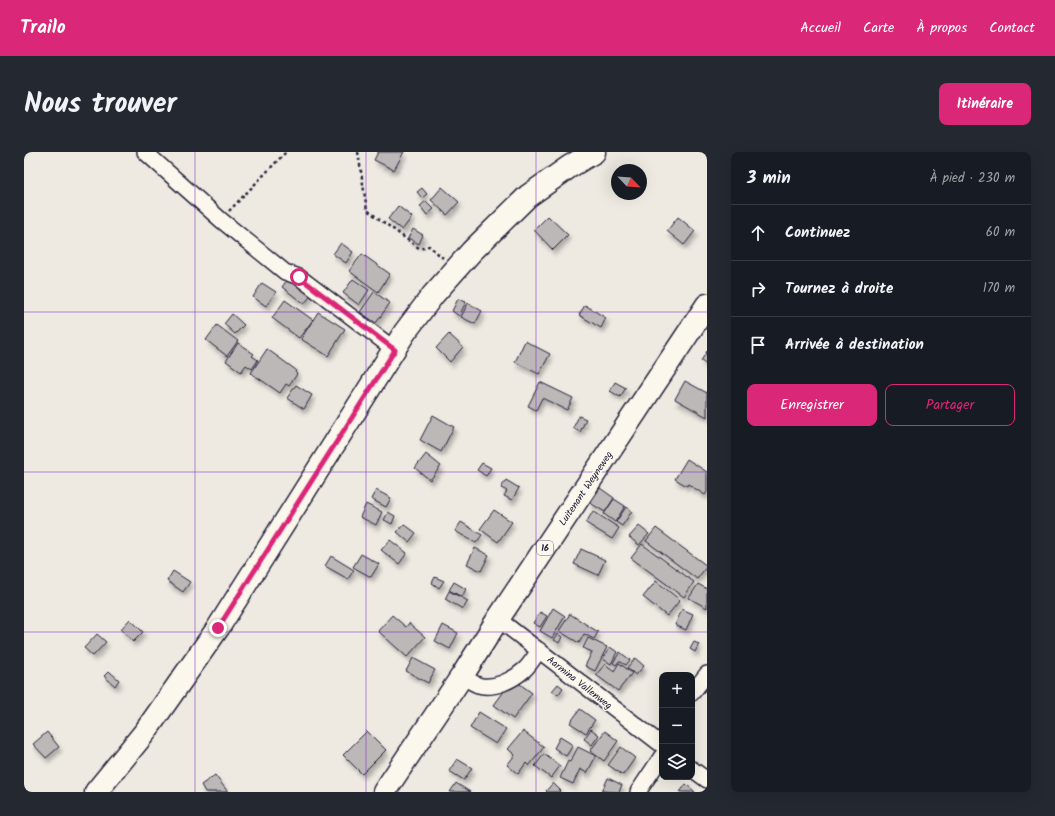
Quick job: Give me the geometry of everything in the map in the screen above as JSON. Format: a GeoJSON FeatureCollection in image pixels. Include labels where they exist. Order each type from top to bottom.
{"type":"FeatureCollection","features":[{"type":"Feature","properties":{"kind":"main road"},"geometry":{"type":"LineString","coordinates":[[96,792],[145,732],[218,628],[405,332],[433,295],[472,251],[528,196],[569,167],[594,152]]}},
{"type":"Feature","properties":{"kind":"main road","name":"Luitenant Weyneweg"},"geometry":{"type":"LineString","coordinates":[[384,792],[707,305]]}},
{"type":"Feature","properties":{"kind":"street"},"geometry":{"type":"LineString","coordinates":[[145,152],[221,220],[285,272],[299,277],[395,350]]}},
{"type":"Feature","properties":{"kind":"street","name":"Aarmina Vallenweg"},"geometry":{"type":"LineString","coordinates":[[498,618],[659,738]]}},
{"type":"Feature","properties":{"kind":"street"},"geometry":{"type":"LineString","coordinates":[[462,676],[478,685],[493,687],[524,670],[539,650]]}},
{"type":"Feature","properties":{"kind":"street"},"geometry":{"type":"LineString","coordinates":[[695,689],[707,674]]}},
{"type":"Feature","properties":{"kind":"street"},"geometry":{"type":"LineString","coordinates":[[638,792],[659,760]]}},
{"type":"Feature","properties":{"kind":"street"},"geometry":{"type":"LineString","coordinates":[[695,771],[707,780]]}},
{"type":"Feature","properties":{"kind":"path"},"geometry":{"type":"LineString","coordinates":[[221,220],[286,152]]}},
{"type":"Feature","properties":{"kind":"path"},"geometry":{"type":"LineString","coordinates":[[358,152],[367,210],[420,249],[429,246],[456,268]]}},
{"type":"Feature","properties":{"kind":"building"},"geometry":{"type":"Polygon","coordinates":[[[378,152],[404,152],[394,170],[374,160],[378,152]]]}},
{"type":"Feature","properties":{"kind":"building"},"geometry":{"type":"Polygon","coordinates":[[[442,187],[459,202],[447,215],[431,200],[442,187]]]}},
{"type":"Feature","properties":{"kind":"building"},"geometry":{"type":"Polygon","coordinates":[[[422,188],[427,194],[422,198],[417,192],[422,188]]]}},
{"type":"Feature","properties":{"kind":"building"},"geometry":{"type":"Polygon","coordinates":[[[426,201],[434,209],[427,215],[420,206],[426,201]]]}},
{"type":"Feature","properties":{"kind":"building"},"geometry":{"type":"Polygon","coordinates":[[[398,206],[412,217],[402,230],[388,219],[398,206]]]}},
{"type":"Feature","properties":{"kind":"building"},"geometry":{"type":"Polygon","coordinates":[[[548,216],[568,235],[553,250],[534,230],[548,216]]]}},
{"type":"Feature","properties":{"kind":"building"},"geometry":{"type":"Polygon","coordinates":[[[678,217],[695,231],[684,245],[667,231],[678,217]]]}},
{"type":"Feature","properties":{"kind":"building"},"geometry":{"type":"Polygon","coordinates":[[[413,229],[423,235],[419,244],[408,238],[413,229]]]}},
{"type":"Feature","properties":{"kind":"building"},"geometry":{"type":"Polygon","coordinates":[[[341,243],[353,252],[346,263],[333,254],[341,243]]]}},
{"type":"Feature","properties":{"kind":"building"},"geometry":{"type":"Polygon","coordinates":[[[362,254],[390,274],[378,292],[349,271],[362,254]]]}},
{"type":"Feature","properties":{"kind":"building"},"geometry":{"type":"Polygon","coordinates":[[[353,279],[369,290],[359,305],[343,293],[353,279]]]}},
{"type":"Feature","properties":{"kind":"building"},"geometry":{"type":"Polygon","coordinates":[[[287,280],[313,293],[304,304],[282,287],[287,280]]]}},
{"type":"Feature","properties":{"kind":"building"},"geometry":{"type":"Polygon","coordinates":[[[262,283],[276,292],[266,306],[253,297],[262,283]]]}},
{"type":"Feature","properties":{"kind":"building"},"geometry":{"type":"Polygon","coordinates":[[[374,292],[390,303],[376,323],[360,312],[374,292]]]}},
{"type":"Feature","properties":{"kind":"building"},"geometry":{"type":"Polygon","coordinates":[[[458,299],[466,302],[459,316],[452,311],[458,299]]]}},
{"type":"Feature","properties":{"kind":"building"},"geometry":{"type":"Polygon","coordinates":[[[285,300],[313,320],[299,338],[272,318],[285,300]]]}},
{"type":"Feature","properties":{"kind":"building"},"geometry":{"type":"Polygon","coordinates":[[[468,303],[482,311],[475,324],[461,317],[468,303]]]}},
{"type":"Feature","properties":{"kind":"building"},"geometry":{"type":"Polygon","coordinates":[[[585,305],[606,318],[601,328],[579,315],[585,305]]]}},
{"type":"Feature","properties":{"kind":"building"},"geometry":{"type":"Polygon","coordinates":[[[318,312],[345,329],[328,356],[301,339],[318,312]]]}},
{"type":"Feature","properties":{"kind":"building"},"geometry":{"type":"Polygon","coordinates":[[[232,314],[244,325],[235,334],[224,324],[232,314]]]}},
{"type":"Feature","properties":{"kind":"building"},"geometry":{"type":"Polygon","coordinates":[[[217,325],[238,341],[227,356],[206,340],[217,325]]]}},
{"type":"Feature","properties":{"kind":"building"},"geometry":{"type":"Polygon","coordinates":[[[449,334],[463,347],[450,362],[436,348],[449,334]]]}},
{"type":"Feature","properties":{"kind":"building"},"geometry":{"type":"Polygon","coordinates":[[[525,341],[550,354],[539,374],[515,362],[525,341]]]}},
{"type":"Feature","properties":{"kind":"building"},"geometry":{"type":"Polygon","coordinates":[[[238,343],[254,354],[252,356],[258,360],[252,369],[246,365],[241,372],[226,361],[238,343]]]}},
{"type":"Feature","properties":{"kind":"building"},"geometry":{"type":"Polygon","coordinates":[[[267,349],[296,370],[295,372],[297,374],[289,386],[286,384],[280,393],[251,373],[267,349]]]}},
{"type":"Feature","properties":{"kind":"building"},"geometry":{"type":"Polygon","coordinates":[[[707,351],[707,365],[701,361],[707,351]]]}},
{"type":"Feature","properties":{"kind":"building"},"geometry":{"type":"Polygon","coordinates":[[[685,381],[707,393],[707,417],[675,399],[685,381]]]}},
{"type":"Feature","properties":{"kind":"building"},"geometry":{"type":"Polygon","coordinates":[[[540,382],[573,398],[567,410],[542,398],[536,410],[528,406],[540,382]]]}},
{"type":"Feature","properties":{"kind":"building"},"geometry":{"type":"Polygon","coordinates":[[[615,382],[626,388],[620,397],[610,391],[615,382]]]}},
{"type":"Feature","properties":{"kind":"building"},"geometry":{"type":"Polygon","coordinates":[[[296,385],[312,395],[304,409],[287,398],[296,385]]]}},
{"type":"Feature","properties":{"kind":"building"},"geometry":{"type":"Polygon","coordinates":[[[433,415],[454,427],[441,452],[420,440],[433,415]]]}},
{"type":"Feature","properties":{"kind":"building"},"geometry":{"type":"Polygon","coordinates":[[[579,416],[586,419],[580,432],[573,428],[579,416]]]}},
{"type":"Feature","properties":{"kind":"building"},"geometry":{"type":"Polygon","coordinates":[[[426,454],[441,466],[430,480],[415,468],[426,454]]]}},
{"type":"Feature","properties":{"kind":"building"},"geometry":{"type":"Polygon","coordinates":[[[687,459],[707,472],[707,492],[705,495],[688,484],[687,486],[675,479],[687,459]]]}},
{"type":"Feature","properties":{"kind":"building"},"geometry":{"type":"Polygon","coordinates":[[[482,463],[491,468],[486,476],[477,470],[482,463]]]}},
{"type":"Feature","properties":{"kind":"building"},"geometry":{"type":"Polygon","coordinates":[[[506,480],[519,488],[512,500],[504,496],[507,491],[501,488],[506,480]]]}},
{"type":"Feature","properties":{"kind":"building"},"geometry":{"type":"Polygon","coordinates":[[[600,488],[614,498],[605,512],[590,503],[600,488]]]}},
{"type":"Feature","properties":{"kind":"building"},"geometry":{"type":"Polygon","coordinates":[[[376,490],[391,498],[386,507],[371,499],[376,490]]]}},
{"type":"Feature","properties":{"kind":"building"},"geometry":{"type":"Polygon","coordinates":[[[614,499],[625,506],[615,522],[604,514],[614,499]]]}},
{"type":"Feature","properties":{"kind":"building"},"geometry":{"type":"Polygon","coordinates":[[[366,504],[382,512],[376,525],[360,517],[366,504]]]}},
{"type":"Feature","properties":{"kind":"building"},"geometry":{"type":"Polygon","coordinates":[[[626,507],[632,511],[622,526],[616,522],[626,507]]]}},
{"type":"Feature","properties":{"kind":"building"},"geometry":{"type":"Polygon","coordinates":[[[494,510],[512,522],[498,542],[480,529],[494,510]]]}},
{"type":"Feature","properties":{"kind":"building"},"geometry":{"type":"Polygon","coordinates":[[[593,511],[619,528],[612,539],[586,523],[593,511]]]}},
{"type":"Feature","properties":{"kind":"building"},"geometry":{"type":"Polygon","coordinates":[[[388,512],[395,516],[392,524],[384,520],[388,512]]]}},
{"type":"Feature","properties":{"kind":"building"},"geometry":{"type":"Polygon","coordinates":[[[461,522],[482,535],[476,543],[455,531],[461,522]]]}},
{"type":"Feature","properties":{"kind":"building"},"geometry":{"type":"Polygon","coordinates":[[[404,524],[416,533],[409,542],[397,532],[404,524]]]}},
{"type":"Feature","properties":{"kind":"building"},"geometry":{"type":"Polygon","coordinates":[[[639,526],[649,534],[639,545],[629,537],[639,526]]]}},
{"type":"Feature","properties":{"kind":"building"},"geometry":{"type":"Polygon","coordinates":[[[656,528],[707,566],[697,579],[646,541],[656,528]]]}},
{"type":"Feature","properties":{"kind":"building"},"geometry":{"type":"Polygon","coordinates":[[[390,540],[407,553],[399,564],[381,550],[390,540]]]}},
{"type":"Feature","properties":{"kind":"building"},"geometry":{"type":"Polygon","coordinates":[[[642,544],[694,582],[684,597],[631,558],[642,544]]]}},
{"type":"Feature","properties":{"kind":"building"},"geometry":{"type":"Polygon","coordinates":[[[475,548],[489,555],[481,571],[467,564],[475,548]]]}},
{"type":"Feature","properties":{"kind":"building"},"geometry":{"type":"Polygon","coordinates":[[[581,549],[605,560],[598,575],[574,564],[581,549]]]}},
{"type":"Feature","properties":{"kind":"building"},"geometry":{"type":"Polygon","coordinates":[[[361,554],[379,564],[371,577],[353,567],[361,554]]]}},
{"type":"Feature","properties":{"kind":"building"},"geometry":{"type":"Polygon","coordinates":[[[331,556],[354,570],[348,579],[325,566],[331,556]]]}},
{"type":"Feature","properties":{"kind":"building"},"geometry":{"type":"Polygon","coordinates":[[[173,571],[190,582],[183,592],[167,581],[173,571]]]}},
{"type":"Feature","properties":{"kind":"building"},"geometry":{"type":"Polygon","coordinates":[[[435,577],[444,581],[439,588],[432,583],[435,577]]]}},
{"type":"Feature","properties":{"kind":"building"},"geometry":{"type":"Polygon","coordinates":[[[656,581],[680,600],[667,616],[643,597],[656,581]]]}},
{"type":"Feature","properties":{"kind":"building"},"geometry":{"type":"Polygon","coordinates":[[[454,582],[466,589],[462,597],[449,590],[454,582]]]}},
{"type":"Feature","properties":{"kind":"building"},"geometry":{"type":"Polygon","coordinates":[[[698,584],[707,589],[707,608],[689,598],[698,584]]]}},
{"type":"Feature","properties":{"kind":"building"},"geometry":{"type":"Polygon","coordinates":[[[449,591],[468,601],[463,609],[445,599],[449,591]]]}},
{"type":"Feature","properties":{"kind":"building"},"geometry":{"type":"Polygon","coordinates":[[[553,608],[565,616],[552,638],[540,631],[553,608]]]}},
{"type":"Feature","properties":{"kind":"building"},"geometry":{"type":"Polygon","coordinates":[[[682,609],[693,614],[686,630],[675,625],[682,609]]]}},
{"type":"Feature","properties":{"kind":"building"},"geometry":{"type":"Polygon","coordinates":[[[540,612],[547,616],[540,627],[533,623],[540,612]]]}},
{"type":"Feature","properties":{"kind":"building"},"geometry":{"type":"Polygon","coordinates":[[[570,614],[598,632],[594,639],[584,634],[579,643],[559,631],[570,614]]]}},
{"type":"Feature","properties":{"kind":"building"},"geometry":{"type":"Polygon","coordinates":[[[392,615],[406,627],[409,623],[425,637],[407,657],[378,631],[392,615]]]}},
{"type":"Feature","properties":{"kind":"building"},"geometry":{"type":"Polygon","coordinates":[[[130,619],[143,632],[133,642],[121,629],[130,619]]]}},
{"type":"Feature","properties":{"kind":"building"},"geometry":{"type":"Polygon","coordinates":[[[443,625],[458,633],[450,649],[435,641],[443,625]]]}},
{"type":"Feature","properties":{"kind":"building"},"geometry":{"type":"Polygon","coordinates":[[[97,634],[106,642],[93,656],[84,648],[97,634]]]}},
{"type":"Feature","properties":{"kind":"building"},"geometry":{"type":"Polygon","coordinates":[[[558,634],[562,637],[559,643],[554,640],[558,634]]]}},
{"type":"Feature","properties":{"kind":"building"},"geometry":{"type":"Polygon","coordinates":[[[588,638],[607,647],[595,671],[585,666],[592,652],[583,648],[588,638]]]}},
{"type":"Feature","properties":{"kind":"building"},"geometry":{"type":"Polygon","coordinates":[[[694,642],[699,644],[695,652],[690,649],[694,642]]]}},
{"type":"Feature","properties":{"kind":"building"},"geometry":{"type":"Polygon","coordinates":[[[610,647],[617,652],[611,664],[603,659],[610,647]]]}},
{"type":"Feature","properties":{"kind":"building"},"geometry":{"type":"Polygon","coordinates":[[[620,652],[630,660],[626,665],[619,661],[616,665],[613,663],[620,652]]]}},
{"type":"Feature","properties":{"kind":"building"},"geometry":{"type":"Polygon","coordinates":[[[413,658],[435,670],[428,683],[406,671],[413,658]]]}},
{"type":"Feature","properties":{"kind":"building"},"geometry":{"type":"Polygon","coordinates":[[[635,658],[644,666],[636,675],[627,668],[635,658]]]}},
{"type":"Feature","properties":{"kind":"building"},"geometry":{"type":"Polygon","coordinates":[[[619,663],[632,673],[618,691],[596,675],[605,664],[614,671],[619,663]]]}},
{"type":"Feature","properties":{"kind":"building"},"geometry":{"type":"Polygon","coordinates":[[[109,671],[119,680],[115,686],[104,676],[109,671]]]}},
{"type":"Feature","properties":{"kind":"building"},"geometry":{"type":"Polygon","coordinates":[[[513,679],[532,693],[513,719],[494,705],[513,679]]]}},
{"type":"Feature","properties":{"kind":"building"},"geometry":{"type":"Polygon","coordinates":[[[558,684],[563,688],[558,695],[552,691],[558,684]]]}},
{"type":"Feature","properties":{"kind":"building"},"geometry":{"type":"Polygon","coordinates":[[[580,709],[595,720],[586,733],[570,723],[580,709]]]}},
{"type":"Feature","properties":{"kind":"building"},"geometry":{"type":"Polygon","coordinates":[[[479,712],[506,729],[496,744],[470,728],[479,712]]]}},
{"type":"Feature","properties":{"kind":"building"},"geometry":{"type":"Polygon","coordinates":[[[591,729],[599,735],[592,745],[584,739],[591,729]]]}},
{"type":"Feature","properties":{"kind":"building"},"geometry":{"type":"Polygon","coordinates":[[[367,731],[386,750],[362,774],[343,755],[367,731]]]}},
{"type":"Feature","properties":{"kind":"building"},"geometry":{"type":"Polygon","coordinates":[[[523,731],[544,747],[529,766],[526,763],[518,774],[507,765],[515,755],[508,749],[523,731]]]}},
{"type":"Feature","properties":{"kind":"building"},"geometry":{"type":"Polygon","coordinates":[[[605,731],[618,741],[604,761],[590,751],[605,731]]]}},
{"type":"Feature","properties":{"kind":"building"},"geometry":{"type":"Polygon","coordinates":[[[47,732],[59,747],[46,758],[33,744],[47,732]]]}},
{"type":"Feature","properties":{"kind":"building"},"geometry":{"type":"Polygon","coordinates":[[[560,737],[573,745],[566,756],[554,748],[560,737]]]}},
{"type":"Feature","properties":{"kind":"building"},"geometry":{"type":"Polygon","coordinates":[[[578,747],[596,756],[587,773],[580,769],[573,784],[560,778],[568,761],[570,762],[578,747]]]}},
{"type":"Feature","properties":{"kind":"building"},"geometry":{"type":"Polygon","coordinates":[[[621,747],[635,758],[623,775],[608,765],[621,747]]]}},
{"type":"Feature","properties":{"kind":"building"},"geometry":{"type":"Polygon","coordinates":[[[544,754],[560,766],[551,778],[535,766],[544,754]]]}},
{"type":"Feature","properties":{"kind":"building"},"geometry":{"type":"Polygon","coordinates":[[[457,759],[472,768],[464,780],[449,771],[457,759]]]}},
{"type":"Feature","properties":{"kind":"building"},"geometry":{"type":"Polygon","coordinates":[[[215,775],[228,792],[205,792],[201,785],[215,775]]]}},
{"type":"Feature","properties":{"kind":"building"},"geometry":{"type":"Polygon","coordinates":[[[608,778],[622,785],[619,792],[602,791],[608,778]]]}},
{"type":"Feature","properties":{"kind":"building"},"geometry":{"type":"Polygon","coordinates":[[[456,783],[470,792],[450,792],[456,783]]]}},
{"type":"Feature","properties":{"kind":"building"},"geometry":{"type":"Polygon","coordinates":[[[553,783],[561,791],[560,792],[546,791],[553,783]]]}},
{"type":"Feature","properties":{"kind":"building"},"geometry":{"type":"Polygon","coordinates":[[[686,784],[695,792],[680,792],[686,784]]]}},
{"type":"Feature","properties":{"kind":"route"},"geometry":{"type":"LineString","coordinates":[[218,628],[395,350],[299,277]]}}]}
